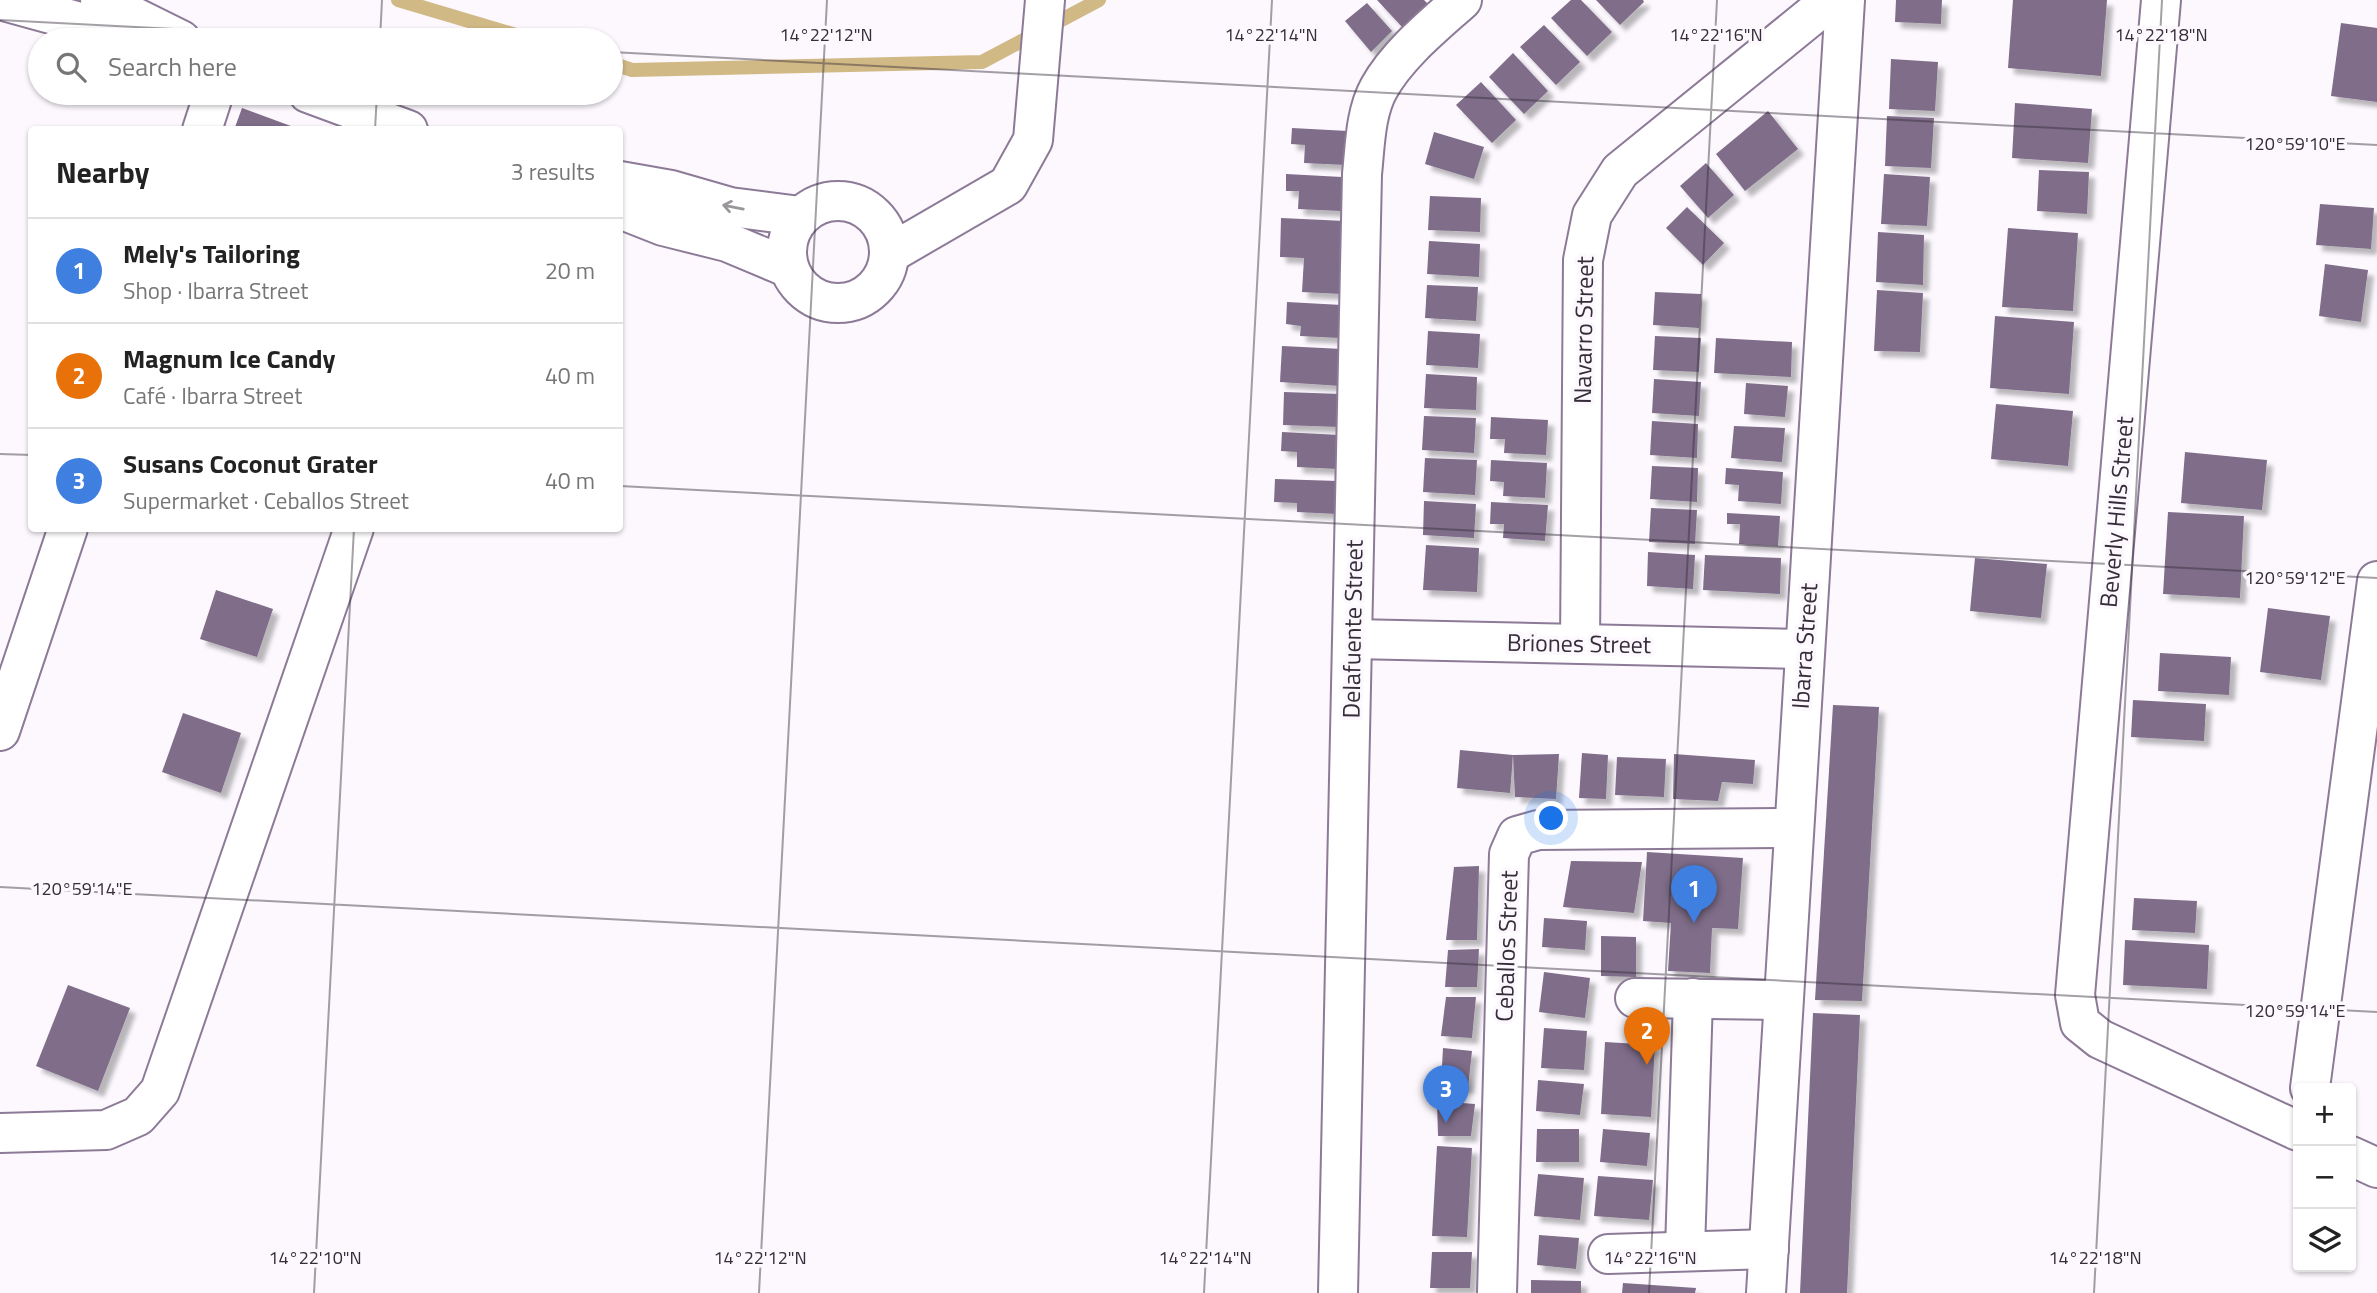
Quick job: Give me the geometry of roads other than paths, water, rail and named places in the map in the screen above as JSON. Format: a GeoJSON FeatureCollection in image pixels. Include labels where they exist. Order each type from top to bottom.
{"type":"FeatureCollection","features":[{"type":"Feature","properties":{"kind":"street"},"geometry":{"type":"LineString","coordinates":[[0,0],[102,28]]}},
{"type":"Feature","properties":{"kind":"street"},"geometry":{"type":"LineString","coordinates":[[100,0],[157,28]]}},
{"type":"Feature","properties":{"kind":"street"},"geometry":{"type":"LineString","coordinates":[[889,254],[1008,185],[1033,140],[1045,0]]}},
{"type":"Feature","properties":{"kind":"street","name":"Delafuente Street"},"geometry":{"type":"LineString","coordinates":[[1338,1293],[1362,174],[1366,128],[1378,89],[1429,29],[1462,0]]}},
{"type":"Feature","properties":{"kind":"street","name":"Navarro Street"},"geometry":{"type":"LineString","coordinates":[[1580,644],[1583,260],[1592,215],[1620,171],[1831,0]]}},
{"type":"Feature","properties":{"kind":"street","name":"Ibarra Street"},"geometry":{"type":"LineString","coordinates":[[1766,1293],[1845,0]]}},
{"type":"Feature","properties":{"kind":"street","name":"Beverly Hills Street"},"geometry":{"type":"LineString","coordinates":[[2161,0],[2075,995],[2080,1023],[2100,1039],[2293,1129]]}},
{"type":"Feature","properties":{"kind":"street"},"geometry":{"type":"LineString","coordinates":[[203,126],[210,105]]}},
{"type":"Feature","properties":{"kind":"street"},"geometry":{"type":"LineString","coordinates":[[340,105],[397,126]]}},
{"type":"Feature","properties":{"kind":"street"},"geometry":{"type":"LineString","coordinates":[[623,182],[671,190],[730,207],[800,216]]}},
{"type":"Feature","properties":{"kind":"street"},"geometry":{"type":"LineString","coordinates":[[832,200],[850,201],[866,208],[879,221],[887,237],[889,254],[886,272],[876,287],[862,298],[845,303],[827,303],[811,296],[797,284],[789,268],[786,249],[790,231],[800,216],[815,205],[832,200]]}},
{"type":"Feature","properties":{"kind":"street"},"geometry":{"type":"LineString","coordinates":[[623,210],[663,226],[727,242],[789,268]]}},
{"type":"Feature","properties":{"kind":"street"},"geometry":{"type":"LineString","coordinates":[[0,731],[67,532]]}},
{"type":"Feature","properties":{"kind":"street"},"geometry":{"type":"LineString","coordinates":[[0,1133],[106,1130],[138,1116],[160,1091],[353,532]]}},
{"type":"Feature","properties":{"kind":"street"},"geometry":{"type":"LineString","coordinates":[[2311,1083],[2377,581]]}},
{"type":"Feature","properties":{"kind":"street","name":"Briones Street"},"geometry":{"type":"LineString","coordinates":[[1353,639],[1805,649]]}},
{"type":"Feature","properties":{"kind":"street","name":"Ceballos Street"},"geometry":{"type":"LineString","coordinates":[[1497,1293],[1509,854],[1517,836],[1538,830],[1794,828]]}},
{"type":"Feature","properties":{"kind":"street"},"geometry":{"type":"LineString","coordinates":[[1635,998],[1783,999]]}},
{"type":"Feature","properties":{"kind":"street"},"geometry":{"type":"LineString","coordinates":[[1685,1250],[1693,998]]}},
{"type":"Feature","properties":{"kind":"street"},"geometry":{"type":"LineString","coordinates":[[2356,1158],[2377,1168]]}},
{"type":"Feature","properties":{"kind":"street"},"geometry":{"type":"LineString","coordinates":[[1608,1254],[1769,1248]]}},
{"type":"Feature","properties":{"kind":"waterway"},"geometry":{"type":"LineString","coordinates":[[398,0],[492,28]]}},
{"type":"Feature","properties":{"kind":"waterway"},"geometry":{"type":"LineString","coordinates":[[623,67],[632,70],[982,62],[1099,0]]}},
{"type":"Feature","properties":{"kind":"place","name":"Mely's Tailoring"},"geometry":{"type":"Point","coordinates":[1694,923]}},
{"type":"Feature","properties":{"kind":"place","name":"Magnum Ice Candy"},"geometry":{"type":"Point","coordinates":[1647,1065]}},
{"type":"Feature","properties":{"kind":"place","name":"Susans Coconut Grater"},"geometry":{"type":"Point","coordinates":[1446,1123]}}]}
